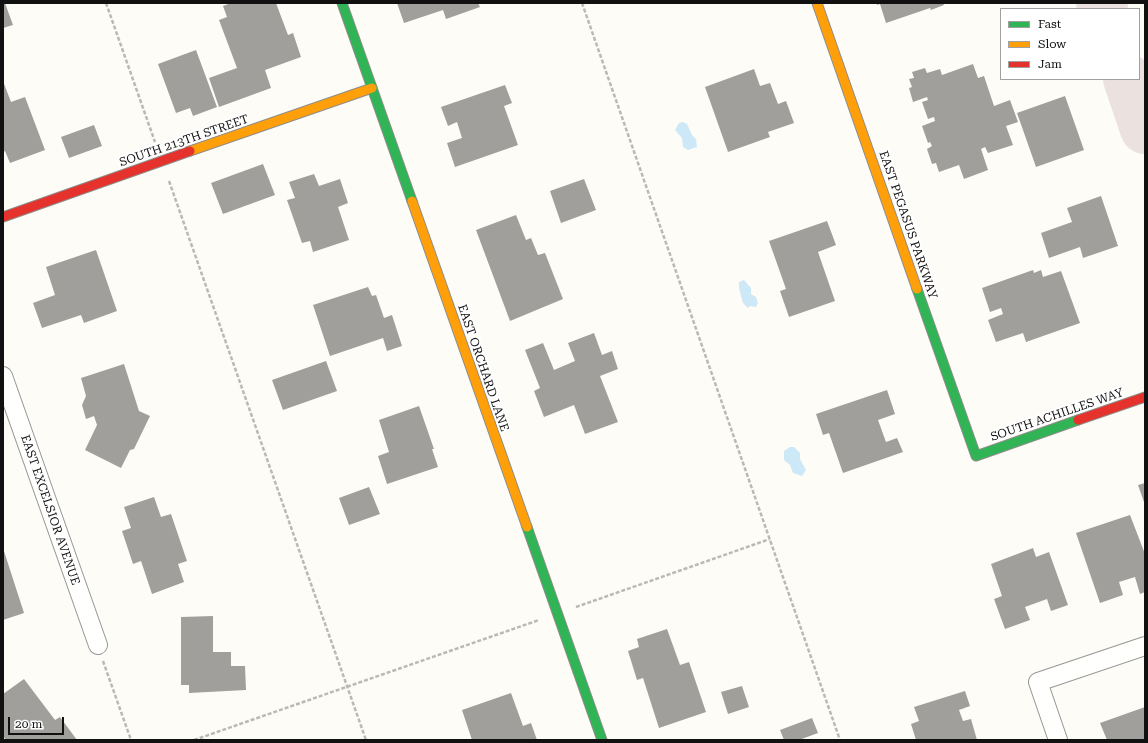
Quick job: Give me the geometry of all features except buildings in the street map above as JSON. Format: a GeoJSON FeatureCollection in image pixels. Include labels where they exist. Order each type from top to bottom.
{"type":"FeatureCollection","features":[{"type":"Feature","properties":{"kind":"street","name":"EAST ORCHARD LANE"},"geometry":{"type":"LineString","coordinates":[[342,3],[602,740]]}},
{"type":"Feature","properties":{"kind":"street","name":"EAST PEGASUS PARKWAY"},"geometry":{"type":"LineString","coordinates":[[817,3],[976,456]]}},
{"type":"Feature","properties":{"kind":"street","name":"SOUTH 213TH STREET"},"geometry":{"type":"LineString","coordinates":[[3,217],[372,88]]}},
{"type":"Feature","properties":{"kind":"street","name":"EAST EXCELSIOR AVENUE"},"geometry":{"type":"LineString","coordinates":[[3,376],[98,645]]}},
{"type":"Feature","properties":{"kind":"street","name":"SOUTH ACHILLES WAY"},"geometry":{"type":"LineString","coordinates":[[976,456],[1145,397]]}},
{"type":"Feature","properties":{"kind":"street"},"geometry":{"type":"LineString","coordinates":[[1058,740],[1038,682],[1145,646]]}},
{"type":"Feature","properties":{"kind":"path"},"geometry":{"type":"LineString","coordinates":[[106,3],[366,740]]}},
{"type":"Feature","properties":{"kind":"path"},"geometry":{"type":"LineString","coordinates":[[582,3],[840,740]]}},
{"type":"Feature","properties":{"kind":"path"},"geometry":{"type":"LineString","coordinates":[[194,740],[770,539]]}},
{"type":"Feature","properties":{"kind":"path"},"geometry":{"type":"LineString","coordinates":[[98,645],[131,740]]}},
{"type":"Feature","properties":{"kind":"water"},"geometry":{"type":"Polygon","coordinates":[[[683,122],[687,124],[692,135],[696,139],[697,147],[688,150],[683,147],[682,138],[675,130],[679,123],[683,122]]]}},
{"type":"Feature","properties":{"kind":"water"},"geometry":{"type":"Polygon","coordinates":[[[744,280],[751,288],[751,294],[756,297],[758,303],[756,307],[750,306],[748,308],[743,303],[739,282],[744,280]]]}},
{"type":"Feature","properties":{"kind":"water"},"geometry":{"type":"Polygon","coordinates":[[[790,447],[794,447],[800,453],[800,459],[806,470],[802,476],[793,473],[790,465],[784,460],[784,451],[790,447]]]}},
{"type":"Feature","properties":{"kind":"taxiway"},"geometry":{"type":"LineString","coordinates":[[1101,3],[1103,8]]}},
{"type":"Feature","properties":{"kind":"taxiway"},"geometry":{"type":"LineString","coordinates":[[1128,80],[1145,129]]}},
{"type":"Feature","properties":{"kind":"traffic: fast"},"geometry":{"type":"LineString","coordinates":[[342,3],[412,201]]}},
{"type":"Feature","properties":{"kind":"traffic: fast"},"geometry":{"type":"LineString","coordinates":[[917,289],[976,456],[1078,420]]}},
{"type":"Feature","properties":{"kind":"traffic: fast"},"geometry":{"type":"LineString","coordinates":[[527,527],[602,740]]}},
{"type":"Feature","properties":{"kind":"traffic: slow"},"geometry":{"type":"LineString","coordinates":[[817,3],[917,289]]}},
{"type":"Feature","properties":{"kind":"traffic: slow"},"geometry":{"type":"LineString","coordinates":[[190,151],[372,88]]}},
{"type":"Feature","properties":{"kind":"traffic: slow"},"geometry":{"type":"LineString","coordinates":[[412,201],[527,527]]}},
{"type":"Feature","properties":{"kind":"traffic: jam"},"geometry":{"type":"LineString","coordinates":[[3,217],[190,151]]}},
{"type":"Feature","properties":{"kind":"traffic: jam"},"geometry":{"type":"LineString","coordinates":[[1078,420],[1145,397]]}}]}
